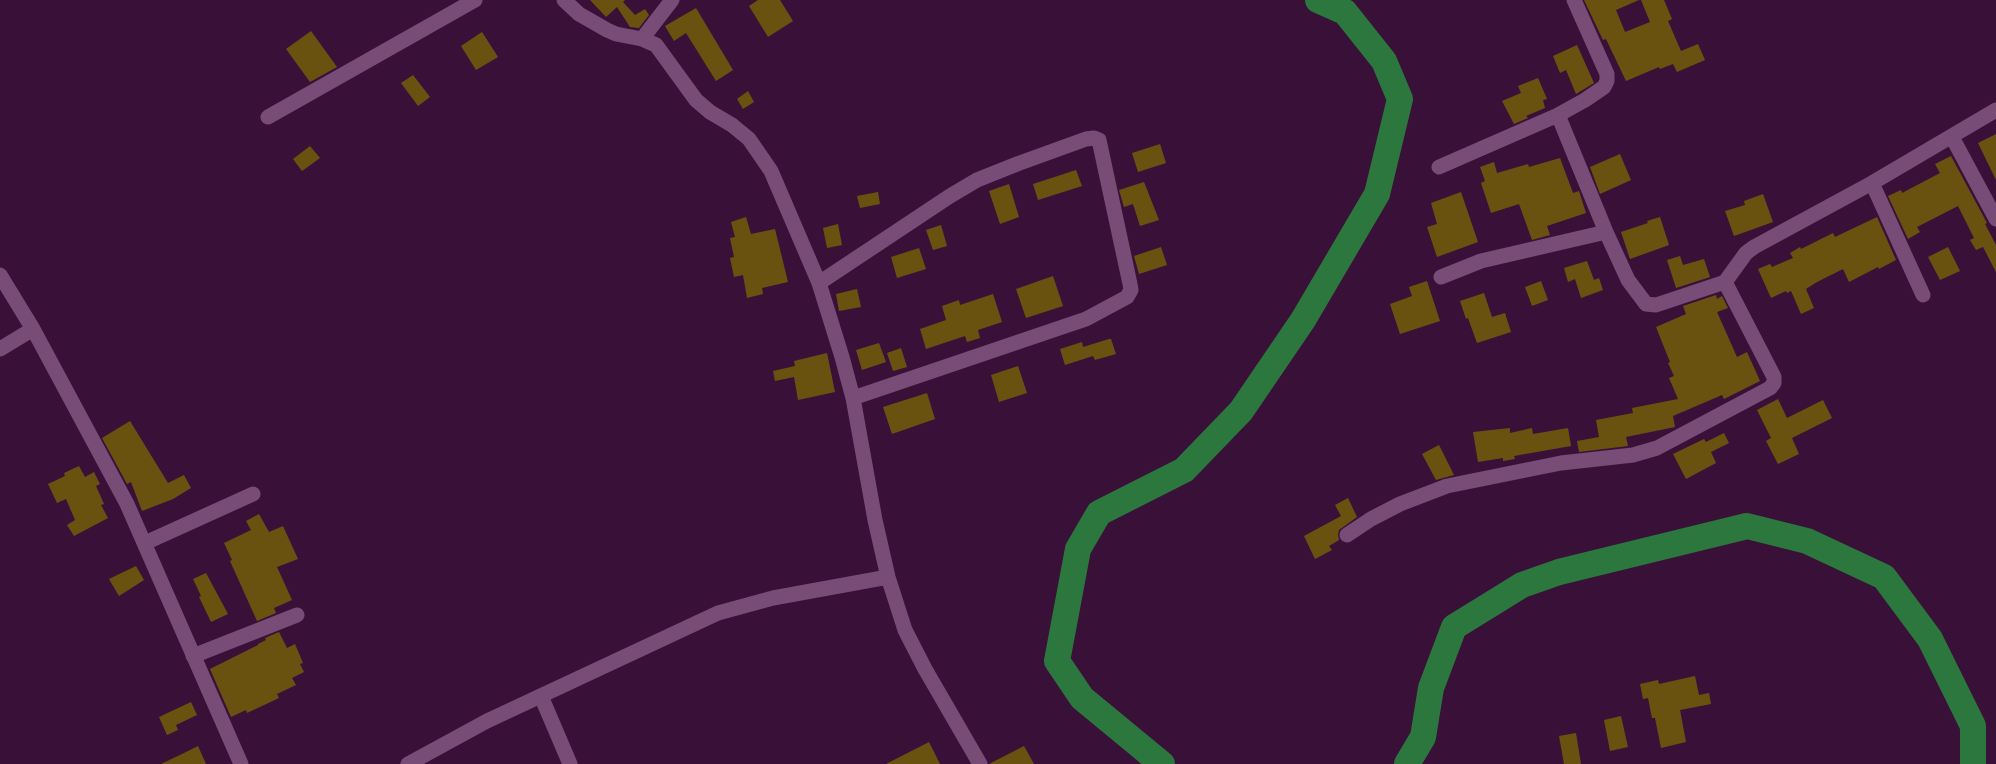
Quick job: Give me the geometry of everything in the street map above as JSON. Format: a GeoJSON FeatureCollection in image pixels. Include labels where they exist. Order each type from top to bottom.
{"type":"FeatureCollection","features":[{"type":"Feature","properties":{"kind":"street"},"geometry":{"type":"LineString","coordinates":[[268,117],[475,0]]}},
{"type":"Feature","properties":{"kind":"street"},"geometry":{"type":"LineString","coordinates":[[564,0],[579,14],[607,30],[616,34],[642,38],[656,45],[663,52],[684,84],[704,107],[738,130],[756,148],[771,171],[819,283],[842,357],[853,398],[888,577],[905,630],[915,651],[980,764]]}},
{"type":"Feature","properties":{"kind":"street"},"geometry":{"type":"LineString","coordinates":[[642,38],[672,0]]}},
{"type":"Feature","properties":{"kind":"street"},"geometry":{"type":"LineString","coordinates":[[1439,167],[1558,116],[1604,87],[1607,81],[1607,74],[1574,0]]}},
{"type":"Feature","properties":{"kind":"street"},"geometry":{"type":"LineString","coordinates":[[1558,116],[1628,280],[1646,304],[1656,305],[1725,282],[1746,254],[1754,247],[1872,183],[1996,110]]}},
{"type":"Feature","properties":{"kind":"street"},"geometry":{"type":"LineString","coordinates":[[1952,137],[1996,219]]}},
{"type":"Feature","properties":{"kind":"street"},"geometry":{"type":"LineString","coordinates":[[819,283],[977,180],[1086,139],[1094,138],[1099,140],[1131,287],[1127,297],[1086,319],[853,398]]}},
{"type":"Feature","properties":{"kind":"street"},"geometry":{"type":"LineString","coordinates":[[1872,183],[1923,294]]}},
{"type":"Feature","properties":{"kind":"street"},"geometry":{"type":"LineString","coordinates":[[1441,277],[1481,261],[1606,232]]}},
{"type":"Feature","properties":{"kind":"street"},"geometry":{"type":"LineString","coordinates":[[0,275],[33,329],[122,495],[145,543],[241,764]]}},
{"type":"Feature","properties":{"kind":"street"},"geometry":{"type":"LineString","coordinates":[[1348,535],[1371,519],[1400,504],[1447,486],[1561,463],[1633,455],[1657,448],[1770,388],[1774,383],[1774,377],[1725,282]]}},
{"type":"Feature","properties":{"kind":"street"},"geometry":{"type":"LineString","coordinates":[[0,349],[33,329]]}},
{"type":"Feature","properties":{"kind":"street"},"geometry":{"type":"LineString","coordinates":[[145,543],[253,494]]}},
{"type":"Feature","properties":{"kind":"street"},"geometry":{"type":"LineString","coordinates":[[408,764],[487,721],[718,613],[773,598],[888,577]]}},
{"type":"Feature","properties":{"kind":"street"},"geometry":{"type":"LineString","coordinates":[[194,656],[297,615]]}},
{"type":"Feature","properties":{"kind":"street"},"geometry":{"type":"LineString","coordinates":[[541,696],[570,764]]}},
{"type":"Feature","properties":{"kind":"building"},"geometry":{"type":"Polygon","coordinates":[[[590,0],[625,0],[623,2],[635,15],[645,9],[649,15],[639,28],[630,27],[617,7],[606,17],[590,0]]]}},
{"type":"Feature","properties":{"kind":"building"},"geometry":{"type":"Polygon","coordinates":[[[758,0],[780,0],[793,21],[768,37],[749,6],[758,0]]]}},
{"type":"Feature","properties":{"kind":"building"},"geometry":{"type":"Polygon","coordinates":[[[1584,0],[1639,0],[1616,10],[1625,32],[1650,22],[1641,0],[1664,0],[1672,19],[1668,21],[1681,51],[1698,44],[1705,60],[1677,72],[1673,64],[1660,69],[1659,67],[1626,81],[1606,39],[1603,40],[1584,0]]]}},
{"type":"Feature","properties":{"kind":"building"},"geometry":{"type":"Polygon","coordinates":[[[696,8],[733,70],[716,81],[686,33],[674,41],[665,26],[696,8]]]}},
{"type":"Feature","properties":{"kind":"building"},"geometry":{"type":"Polygon","coordinates":[[[311,31],[337,67],[310,82],[286,49],[311,31]]]}},
{"type":"Feature","properties":{"kind":"building"},"geometry":{"type":"Polygon","coordinates":[[[482,32],[498,57],[476,70],[461,46],[482,32]]]}},
{"type":"Feature","properties":{"kind":"building"},"geometry":{"type":"Polygon","coordinates":[[[1577,45],[1594,83],[1576,94],[1566,70],[1560,73],[1553,56],[1577,45]]]}},
{"type":"Feature","properties":{"kind":"building"},"geometry":{"type":"Polygon","coordinates":[[[413,75],[430,97],[418,106],[401,83],[413,75]]]}},
{"type":"Feature","properties":{"kind":"building"},"geometry":{"type":"Polygon","coordinates":[[[1538,78],[1547,99],[1543,100],[1545,108],[1526,116],[1528,118],[1514,124],[1502,101],[1521,93],[1518,86],[1538,78]]]}},
{"type":"Feature","properties":{"kind":"building"},"geometry":{"type":"Polygon","coordinates":[[[748,91],[754,102],[743,109],[737,99],[748,91]]]}},
{"type":"Feature","properties":{"kind":"building"},"geometry":{"type":"Polygon","coordinates":[[[1996,134],[1996,180],[1978,143],[1996,134]]]}},
{"type":"Feature","properties":{"kind":"building"},"geometry":{"type":"Polygon","coordinates":[[[1160,144],[1166,163],[1138,172],[1132,153],[1160,144]]]}},
{"type":"Feature","properties":{"kind":"building"},"geometry":{"type":"Polygon","coordinates":[[[310,146],[320,158],[302,171],[293,159],[310,146]]]}},
{"type":"Feature","properties":{"kind":"building"},"geometry":{"type":"Polygon","coordinates":[[[1620,154],[1631,180],[1600,194],[1590,167],[1620,154]]]}},
{"type":"Feature","properties":{"kind":"building"},"geometry":{"type":"Polygon","coordinates":[[[1951,156],[1987,223],[1985,224],[1996,245],[1996,272],[1983,247],[1976,250],[1970,240],[1974,238],[1958,206],[1917,227],[1920,232],[1908,239],[1888,196],[1901,190],[1902,193],[1940,173],[1935,164],[1951,156]]]}},
{"type":"Feature","properties":{"kind":"building"},"geometry":{"type":"Polygon","coordinates":[[[1560,158],[1573,193],[1579,191],[1586,213],[1547,226],[1550,235],[1532,240],[1519,204],[1491,213],[1481,183],[1485,181],[1480,167],[1494,162],[1497,173],[1528,164],[1529,167],[1560,158]]]}},
{"type":"Feature","properties":{"kind":"building"},"geometry":{"type":"Polygon","coordinates":[[[1076,170],[1082,186],[1038,200],[1033,184],[1076,170]]]}},
{"type":"Feature","properties":{"kind":"building"},"geometry":{"type":"Polygon","coordinates":[[[1144,182],[1159,220],[1140,226],[1133,204],[1124,207],[1119,190],[1144,182]]]}},
{"type":"Feature","properties":{"kind":"building"},"geometry":{"type":"Polygon","coordinates":[[[1009,184],[1019,217],[1000,224],[989,191],[1009,184]]]}},
{"type":"Feature","properties":{"kind":"building"},"geometry":{"type":"Polygon","coordinates":[[[878,192],[880,204],[860,208],[857,196],[878,192]]]}},
{"type":"Feature","properties":{"kind":"building"},"geometry":{"type":"Polygon","coordinates":[[[1461,192],[1478,242],[1437,257],[1427,227],[1437,224],[1431,203],[1461,192]]]}},
{"type":"Feature","properties":{"kind":"building"},"geometry":{"type":"Polygon","coordinates":[[[1763,194],[1773,222],[1734,236],[1725,211],[1745,205],[1744,201],[1763,194]]]}},
{"type":"Feature","properties":{"kind":"building"},"geometry":{"type":"Polygon","coordinates":[[[746,217],[751,234],[775,229],[788,282],[762,288],[763,294],[747,298],[743,275],[734,277],[730,258],[734,257],[730,238],[735,237],[731,222],[746,217]]]}},
{"type":"Feature","properties":{"kind":"building"},"geometry":{"type":"Polygon","coordinates":[[[1660,217],[1669,245],[1630,259],[1621,232],[1660,217]]]}},
{"type":"Feature","properties":{"kind":"building"},"geometry":{"type":"Polygon","coordinates":[[[1877,217],[1896,260],[1849,282],[1843,269],[1817,282],[1806,289],[1814,308],[1801,314],[1791,291],[1787,293],[1786,291],[1771,298],[1758,269],[1770,264],[1772,267],[1793,258],[1790,253],[1800,247],[1801,249],[1833,233],[1835,237],[1877,217]]]}},
{"type":"Feature","properties":{"kind":"building"},"geometry":{"type":"Polygon","coordinates":[[[838,224],[842,245],[827,248],[823,228],[838,224]]]}},
{"type":"Feature","properties":{"kind":"building"},"geometry":{"type":"Polygon","coordinates":[[[941,225],[947,246],[933,250],[926,230],[941,225]]]}},
{"type":"Feature","properties":{"kind":"building"},"geometry":{"type":"Polygon","coordinates":[[[1161,247],[1167,265],[1139,274],[1134,256],[1161,247]]]}},
{"type":"Feature","properties":{"kind":"building"},"geometry":{"type":"Polygon","coordinates":[[[1948,247],[1960,271],[1940,280],[1928,257],[1948,247]]]}},
{"type":"Feature","properties":{"kind":"building"},"geometry":{"type":"Polygon","coordinates":[[[919,248],[926,269],[897,278],[891,257],[919,248]]]}},
{"type":"Feature","properties":{"kind":"building"},"geometry":{"type":"Polygon","coordinates":[[[1680,256],[1683,265],[1704,259],[1710,277],[1676,288],[1667,260],[1680,256]]]}},
{"type":"Feature","properties":{"kind":"building"},"geometry":{"type":"Polygon","coordinates":[[[1587,261],[1594,280],[1599,278],[1603,290],[1581,298],[1575,279],[1568,282],[1564,268],[1587,261]]]}},
{"type":"Feature","properties":{"kind":"building"},"geometry":{"type":"Polygon","coordinates":[[[1053,276],[1063,306],[1026,318],[1016,289],[1053,276]]]}},
{"type":"Feature","properties":{"kind":"building"},"geometry":{"type":"Polygon","coordinates":[[[1427,281],[1440,321],[1400,334],[1390,304],[1412,296],[1409,287],[1427,281]]]}},
{"type":"Feature","properties":{"kind":"building"},"geometry":{"type":"Polygon","coordinates":[[[1541,281],[1548,300],[1532,306],[1525,287],[1541,281]]]}},
{"type":"Feature","properties":{"kind":"building"},"geometry":{"type":"Polygon","coordinates":[[[857,289],[861,307],[839,311],[836,294],[857,289]]]}},
{"type":"Feature","properties":{"kind":"building"},"geometry":{"type":"Polygon","coordinates":[[[1484,293],[1492,317],[1505,313],[1511,332],[1477,343],[1460,301],[1484,293]]]}},
{"type":"Feature","properties":{"kind":"building"},"geometry":{"type":"Polygon","coordinates":[[[993,294],[1002,322],[978,330],[980,338],[967,342],[965,336],[926,349],[920,329],[946,320],[942,306],[959,300],[960,305],[993,294]]]}},
{"type":"Feature","properties":{"kind":"building"},"geometry":{"type":"Polygon","coordinates":[[[1716,295],[1717,299],[1722,296],[1728,308],[1717,312],[1737,357],[1747,352],[1760,381],[1724,399],[1722,395],[1673,416],[1675,427],[1626,437],[1628,446],[1579,452],[1577,441],[1599,437],[1596,420],[1633,413],[1632,408],[1678,399],[1669,378],[1674,376],[1668,363],[1670,362],[1656,327],[1686,314],[1683,306],[1716,295]]]}},
{"type":"Feature","properties":{"kind":"building"},"geometry":{"type":"Polygon","coordinates":[[[1111,339],[1116,354],[1095,360],[1093,356],[1065,365],[1060,349],[1082,342],[1083,347],[1111,339]]]}},
{"type":"Feature","properties":{"kind":"building"},"geometry":{"type":"Polygon","coordinates":[[[879,343],[886,362],[862,370],[856,350],[879,343]]]}},
{"type":"Feature","properties":{"kind":"building"},"geometry":{"type":"Polygon","coordinates":[[[901,348],[907,367],[893,371],[887,353],[901,348]]]}},
{"type":"Feature","properties":{"kind":"building"},"geometry":{"type":"Polygon","coordinates":[[[827,353],[835,392],[798,400],[794,377],[775,381],[773,371],[795,366],[794,361],[827,353]]]}},
{"type":"Feature","properties":{"kind":"building"},"geometry":{"type":"Polygon","coordinates":[[[1018,366],[1027,393],[999,402],[991,375],[1018,366]]]}},
{"type":"Feature","properties":{"kind":"building"},"geometry":{"type":"Polygon","coordinates":[[[927,393],[935,419],[892,434],[883,407],[927,393]]]}},
{"type":"Feature","properties":{"kind":"building"},"geometry":{"type":"Polygon","coordinates":[[[1778,399],[1787,418],[1823,400],[1832,418],[1792,438],[1799,454],[1778,464],[1766,441],[1771,438],[1757,410],[1778,399]]]}},
{"type":"Feature","properties":{"kind":"building"},"geometry":{"type":"Polygon","coordinates":[[[130,421],[168,483],[184,475],[191,488],[173,499],[142,511],[131,482],[127,484],[102,438],[130,421]]]}},
{"type":"Feature","properties":{"kind":"building"},"geometry":{"type":"Polygon","coordinates":[[[1510,428],[1510,433],[1532,428],[1533,434],[1568,428],[1571,446],[1514,456],[1515,459],[1503,461],[1503,458],[1478,462],[1473,432],[1510,428]]]}},
{"type":"Feature","properties":{"kind":"building"},"geometry":{"type":"Polygon","coordinates":[[[1724,433],[1729,443],[1711,452],[1716,463],[1686,479],[1673,454],[1704,439],[1706,442],[1724,433]]]}},
{"type":"Feature","properties":{"kind":"building"},"geometry":{"type":"Polygon","coordinates":[[[1439,445],[1454,475],[1436,480],[1422,454],[1439,445]]]}},
{"type":"Feature","properties":{"kind":"building"},"geometry":{"type":"Polygon","coordinates":[[[79,466],[85,477],[94,472],[100,484],[96,486],[104,504],[101,505],[108,518],[74,536],[67,525],[75,520],[66,499],[57,503],[48,484],[65,476],[64,473],[79,466]]]}},
{"type":"Feature","properties":{"kind":"building"},"geometry":{"type":"Polygon","coordinates":[[[1348,498],[1357,517],[1339,530],[1339,540],[1329,546],[1332,550],[1315,559],[1304,536],[1341,516],[1335,505],[1348,498]]]}},
{"type":"Feature","properties":{"kind":"building"},"geometry":{"type":"Polygon","coordinates":[[[259,514],[269,532],[283,526],[298,559],[277,567],[292,600],[274,608],[276,613],[257,621],[224,543],[251,530],[246,521],[259,514]]]}},
{"type":"Feature","properties":{"kind":"building"},"geometry":{"type":"Polygon","coordinates":[[[136,566],[144,580],[119,596],[109,579],[136,566]]]}},
{"type":"Feature","properties":{"kind":"building"},"geometry":{"type":"Polygon","coordinates":[[[206,573],[228,614],[211,622],[193,579],[206,573]]]}},
{"type":"Feature","properties":{"kind":"building"},"geometry":{"type":"Polygon","coordinates":[[[279,632],[287,648],[295,644],[303,663],[300,664],[304,672],[292,678],[296,685],[277,694],[279,698],[247,713],[246,710],[231,717],[210,669],[258,645],[266,640],[265,638],[279,632]]]}},
{"type":"Feature","properties":{"kind":"building"},"geometry":{"type":"Polygon","coordinates":[[[1695,676],[1699,695],[1709,693],[1711,704],[1680,710],[1686,742],[1661,748],[1655,718],[1652,718],[1648,698],[1643,699],[1640,684],[1658,680],[1659,684],[1695,676]]]}},
{"type":"Feature","properties":{"kind":"building"},"geometry":{"type":"Polygon","coordinates":[[[191,702],[197,715],[176,725],[178,730],[167,735],[159,717],[191,702]]]}},
{"type":"Feature","properties":{"kind":"building"},"geometry":{"type":"Polygon","coordinates":[[[1621,716],[1628,747],[1610,751],[1604,720],[1621,716]]]}},
{"type":"Feature","properties":{"kind":"building"},"geometry":{"type":"Polygon","coordinates":[[[1576,733],[1581,764],[1564,764],[1559,736],[1576,733]]]}},
{"type":"Feature","properties":{"kind":"building"},"geometry":{"type":"Polygon","coordinates":[[[929,742],[940,764],[886,764],[929,742]]]}},
{"type":"Feature","properties":{"kind":"building"},"geometry":{"type":"Polygon","coordinates":[[[198,746],[206,764],[161,764],[184,753],[198,746]]]}},
{"type":"Feature","properties":{"kind":"building"},"geometry":{"type":"Polygon","coordinates":[[[1024,746],[1034,764],[989,764],[1024,746]]]}},
{"type":"Feature","properties":{"kind":"waterway"},"geometry":{"type":"LineString","coordinates":[[1162,764],[1082,698],[1057,661],[1078,549],[1099,513],[1184,470],[1241,411],[1303,320],[1377,194],[1400,99],[1384,61],[1345,12],[1318,0]]}},
{"type":"Feature","properties":{"kind":"waterway"},"geometry":{"type":"LineString","coordinates":[[1407,764],[1423,737],[1431,688],[1454,627],[1522,585],[1559,572],[1747,526],[1807,541],[1884,577],[1930,639],[1973,726],[1973,764]]}}]}
